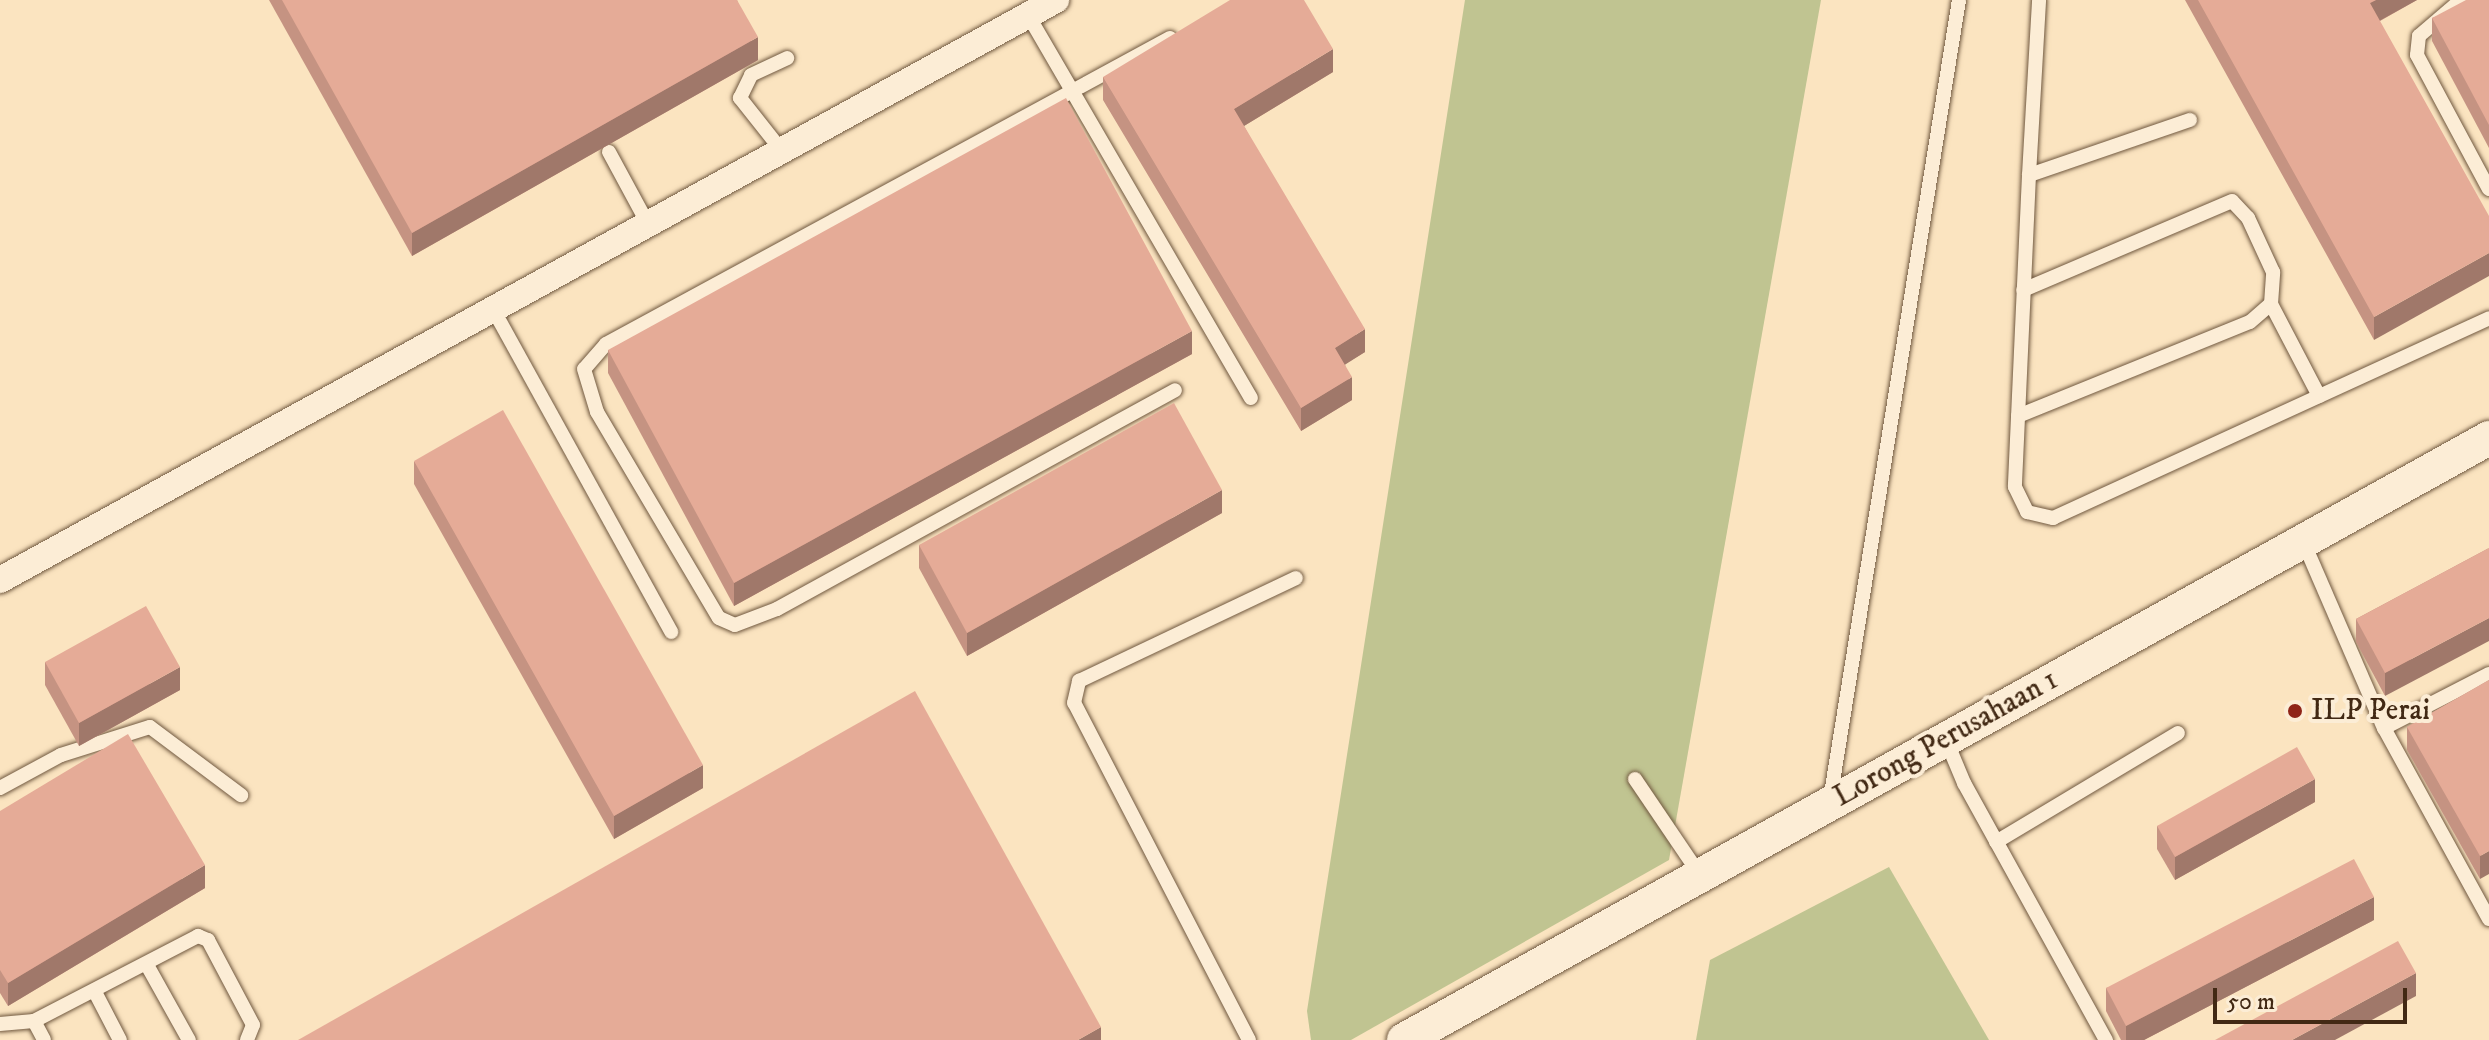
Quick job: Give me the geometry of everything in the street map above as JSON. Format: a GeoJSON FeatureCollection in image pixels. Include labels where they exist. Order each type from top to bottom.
{"type":"FeatureCollection","features":[{"type":"Feature","properties":{"kind":"street"},"geometry":{"type":"LineString","coordinates":[[0,580],[1056,0]]}},
{"type":"Feature","properties":{"kind":"street","name":"Lorong Perusahaan 1"},"geometry":{"type":"LineString","coordinates":[[1404,1040],[2489,438]]}},
{"type":"Feature","properties":{"kind":"lane"},"geometry":{"type":"LineString","coordinates":[[1830,804],[1959,0]]}},
{"type":"Feature","properties":{"kind":"lane"},"geometry":{"type":"LineString","coordinates":[[2039,0],[2015,487],[2027,512],[2053,518],[2489,318]]}},
{"type":"Feature","properties":{"kind":"lane"},"geometry":{"type":"LineString","coordinates":[[2461,0],[2419,36],[2417,55],[2489,189]]}},
{"type":"Feature","properties":{"kind":"lane"},"geometry":{"type":"LineString","coordinates":[[1028,15],[1251,398]]}},
{"type":"Feature","properties":{"kind":"lane"},"geometry":{"type":"LineString","coordinates":[[1175,390],[777,609],[735,625],[719,618],[597,412],[584,369],[606,344],[1070,89],[1191,27]]}},
{"type":"Feature","properties":{"kind":"lane"},"geometry":{"type":"LineString","coordinates":[[782,151],[740,98],[751,75],[787,58]]}},
{"type":"Feature","properties":{"kind":"lane"},"geometry":{"type":"LineString","coordinates":[[2029,175],[2190,120]]}},
{"type":"Feature","properties":{"kind":"lane"},"geometry":{"type":"LineString","coordinates":[[609,152],[648,224]]}},
{"type":"Feature","properties":{"kind":"lane"},"geometry":{"type":"LineString","coordinates":[[2023,290],[2232,201],[2248,218],[2273,272],[2271,304],[2319,396]]}},
{"type":"Feature","properties":{"kind":"lane"},"geometry":{"type":"LineString","coordinates":[[2018,416],[2250,322],[2271,304]]}},
{"type":"Feature","properties":{"kind":"lane"},"geometry":{"type":"LineString","coordinates":[[493,309],[671,632]]}},
{"type":"Feature","properties":{"kind":"lane"},"geometry":{"type":"LineString","coordinates":[[2303,541],[2384,728],[2489,919]]}},
{"type":"Feature","properties":{"kind":"lane"},"geometry":{"type":"LineString","coordinates":[[1249,1040],[1074,703],[1079,681],[1296,578]]}},
{"type":"Feature","properties":{"kind":"lane"},"geometry":{"type":"LineString","coordinates":[[2384,728],[2489,674]]}},
{"type":"Feature","properties":{"kind":"lane"},"geometry":{"type":"LineString","coordinates":[[0,788],[61,755],[150,727],[241,795]]}},
{"type":"Feature","properties":{"kind":"lane"},"geometry":{"type":"LineString","coordinates":[[1996,842],[2178,733]]}},
{"type":"Feature","properties":{"kind":"lane"},"geometry":{"type":"LineString","coordinates":[[1946,739],[1996,842],[2106,1040]]}},
{"type":"Feature","properties":{"kind":"lane"},"geometry":{"type":"LineString","coordinates":[[1635,779],[1701,875]]}},
{"type":"Feature","properties":{"kind":"lane"},"geometry":{"type":"LineString","coordinates":[[0,1024],[34,1021],[198,936],[208,940],[253,1025],[247,1040]]}},
{"type":"Feature","properties":{"kind":"lane"},"geometry":{"type":"LineString","coordinates":[[147,965],[189,1040]]}},
{"type":"Feature","properties":{"kind":"lane"},"geometry":{"type":"LineString","coordinates":[[95,992],[120,1040]]}},
{"type":"Feature","properties":{"kind":"lane"},"geometry":{"type":"LineString","coordinates":[[34,1021],[44,1040]]}},
{"type":"Feature","properties":{"kind":"green space"},"geometry":{"type":"Polygon","coordinates":[[[1465,0],[1821,0],[1669,860],[1351,1040],[1311,1040],[1307,1011],[1465,0]]]}},
{"type":"Feature","properties":{"kind":"green space"},"geometry":{"type":"Polygon","coordinates":[[[1889,867],[1989,1040],[1696,1040],[1710,960],[1889,867]]]}},
{"type":"Feature","properties":{"kind":"building"},"geometry":{"type":"Polygon","coordinates":[[[282,0],[737,0],[758,37],[412,233],[282,0]]]}},
{"type":"Feature","properties":{"kind":"building"},"geometry":{"type":"Polygon","coordinates":[[[1230,0],[1304,0],[1333,49],[1234,109],[1365,329],[1335,348],[1352,377],[1301,408],[1103,77],[1230,0]]]}},
{"type":"Feature","properties":{"kind":"building"},"geometry":{"type":"Polygon","coordinates":[[[2198,0],[2376,0],[2370,3],[2489,216],[2489,253],[2374,317],[2198,0]]]}},
{"type":"Feature","properties":{"kind":"building"},"geometry":{"type":"Polygon","coordinates":[[[2466,0],[2489,0],[2489,125],[2432,18],[2466,0]]]}},
{"type":"Feature","properties":{"kind":"building"},"geometry":{"type":"Polygon","coordinates":[[[1066,98],[1192,331],[734,583],[608,350],[1066,98]]]}},
{"type":"Feature","properties":{"kind":"building"},"geometry":{"type":"Polygon","coordinates":[[[1174,403],[1222,490],[967,633],[919,545],[1174,403]]]}},
{"type":"Feature","properties":{"kind":"building"},"geometry":{"type":"Polygon","coordinates":[[[503,410],[703,765],[614,816],[414,461],[503,410]]]}},
{"type":"Feature","properties":{"kind":"building"},"geometry":{"type":"Polygon","coordinates":[[[2489,548],[2489,618],[2385,673],[2356,619],[2489,548]]]}},
{"type":"Feature","properties":{"kind":"building"},"geometry":{"type":"Polygon","coordinates":[[[146,606],[180,667],[79,723],[45,662],[146,606]]]}},
{"type":"Feature","properties":{"kind":"building"},"geometry":{"type":"Polygon","coordinates":[[[2489,680],[2489,851],[2480,856],[2407,727],[2489,680]]]}},
{"type":"Feature","properties":{"kind":"building"},"geometry":{"type":"Polygon","coordinates":[[[915,691],[1101,1027],[1078,1040],[298,1040],[915,691]]]}},
{"type":"Feature","properties":{"kind":"building"},"geometry":{"type":"Polygon","coordinates":[[[128,734],[205,865],[8,983],[0,970],[0,811],[128,734]]]}},
{"type":"Feature","properties":{"kind":"building"},"geometry":{"type":"Polygon","coordinates":[[[2297,747],[2315,779],[2175,857],[2157,826],[2297,747]]]}},
{"type":"Feature","properties":{"kind":"building"},"geometry":{"type":"Polygon","coordinates":[[[2354,859],[2374,897],[2126,1026],[2106,988],[2354,859]]]}},
{"type":"Feature","properties":{"kind":"building"},"geometry":{"type":"Polygon","coordinates":[[[2398,941],[2416,973],[2292,1040],[2215,1040],[2398,941]]]}},
{"type":"Feature","properties":{"kind":"place","name":"ILP Perai"},"geometry":{"type":"Point","coordinates":[2295,711]}}]}
